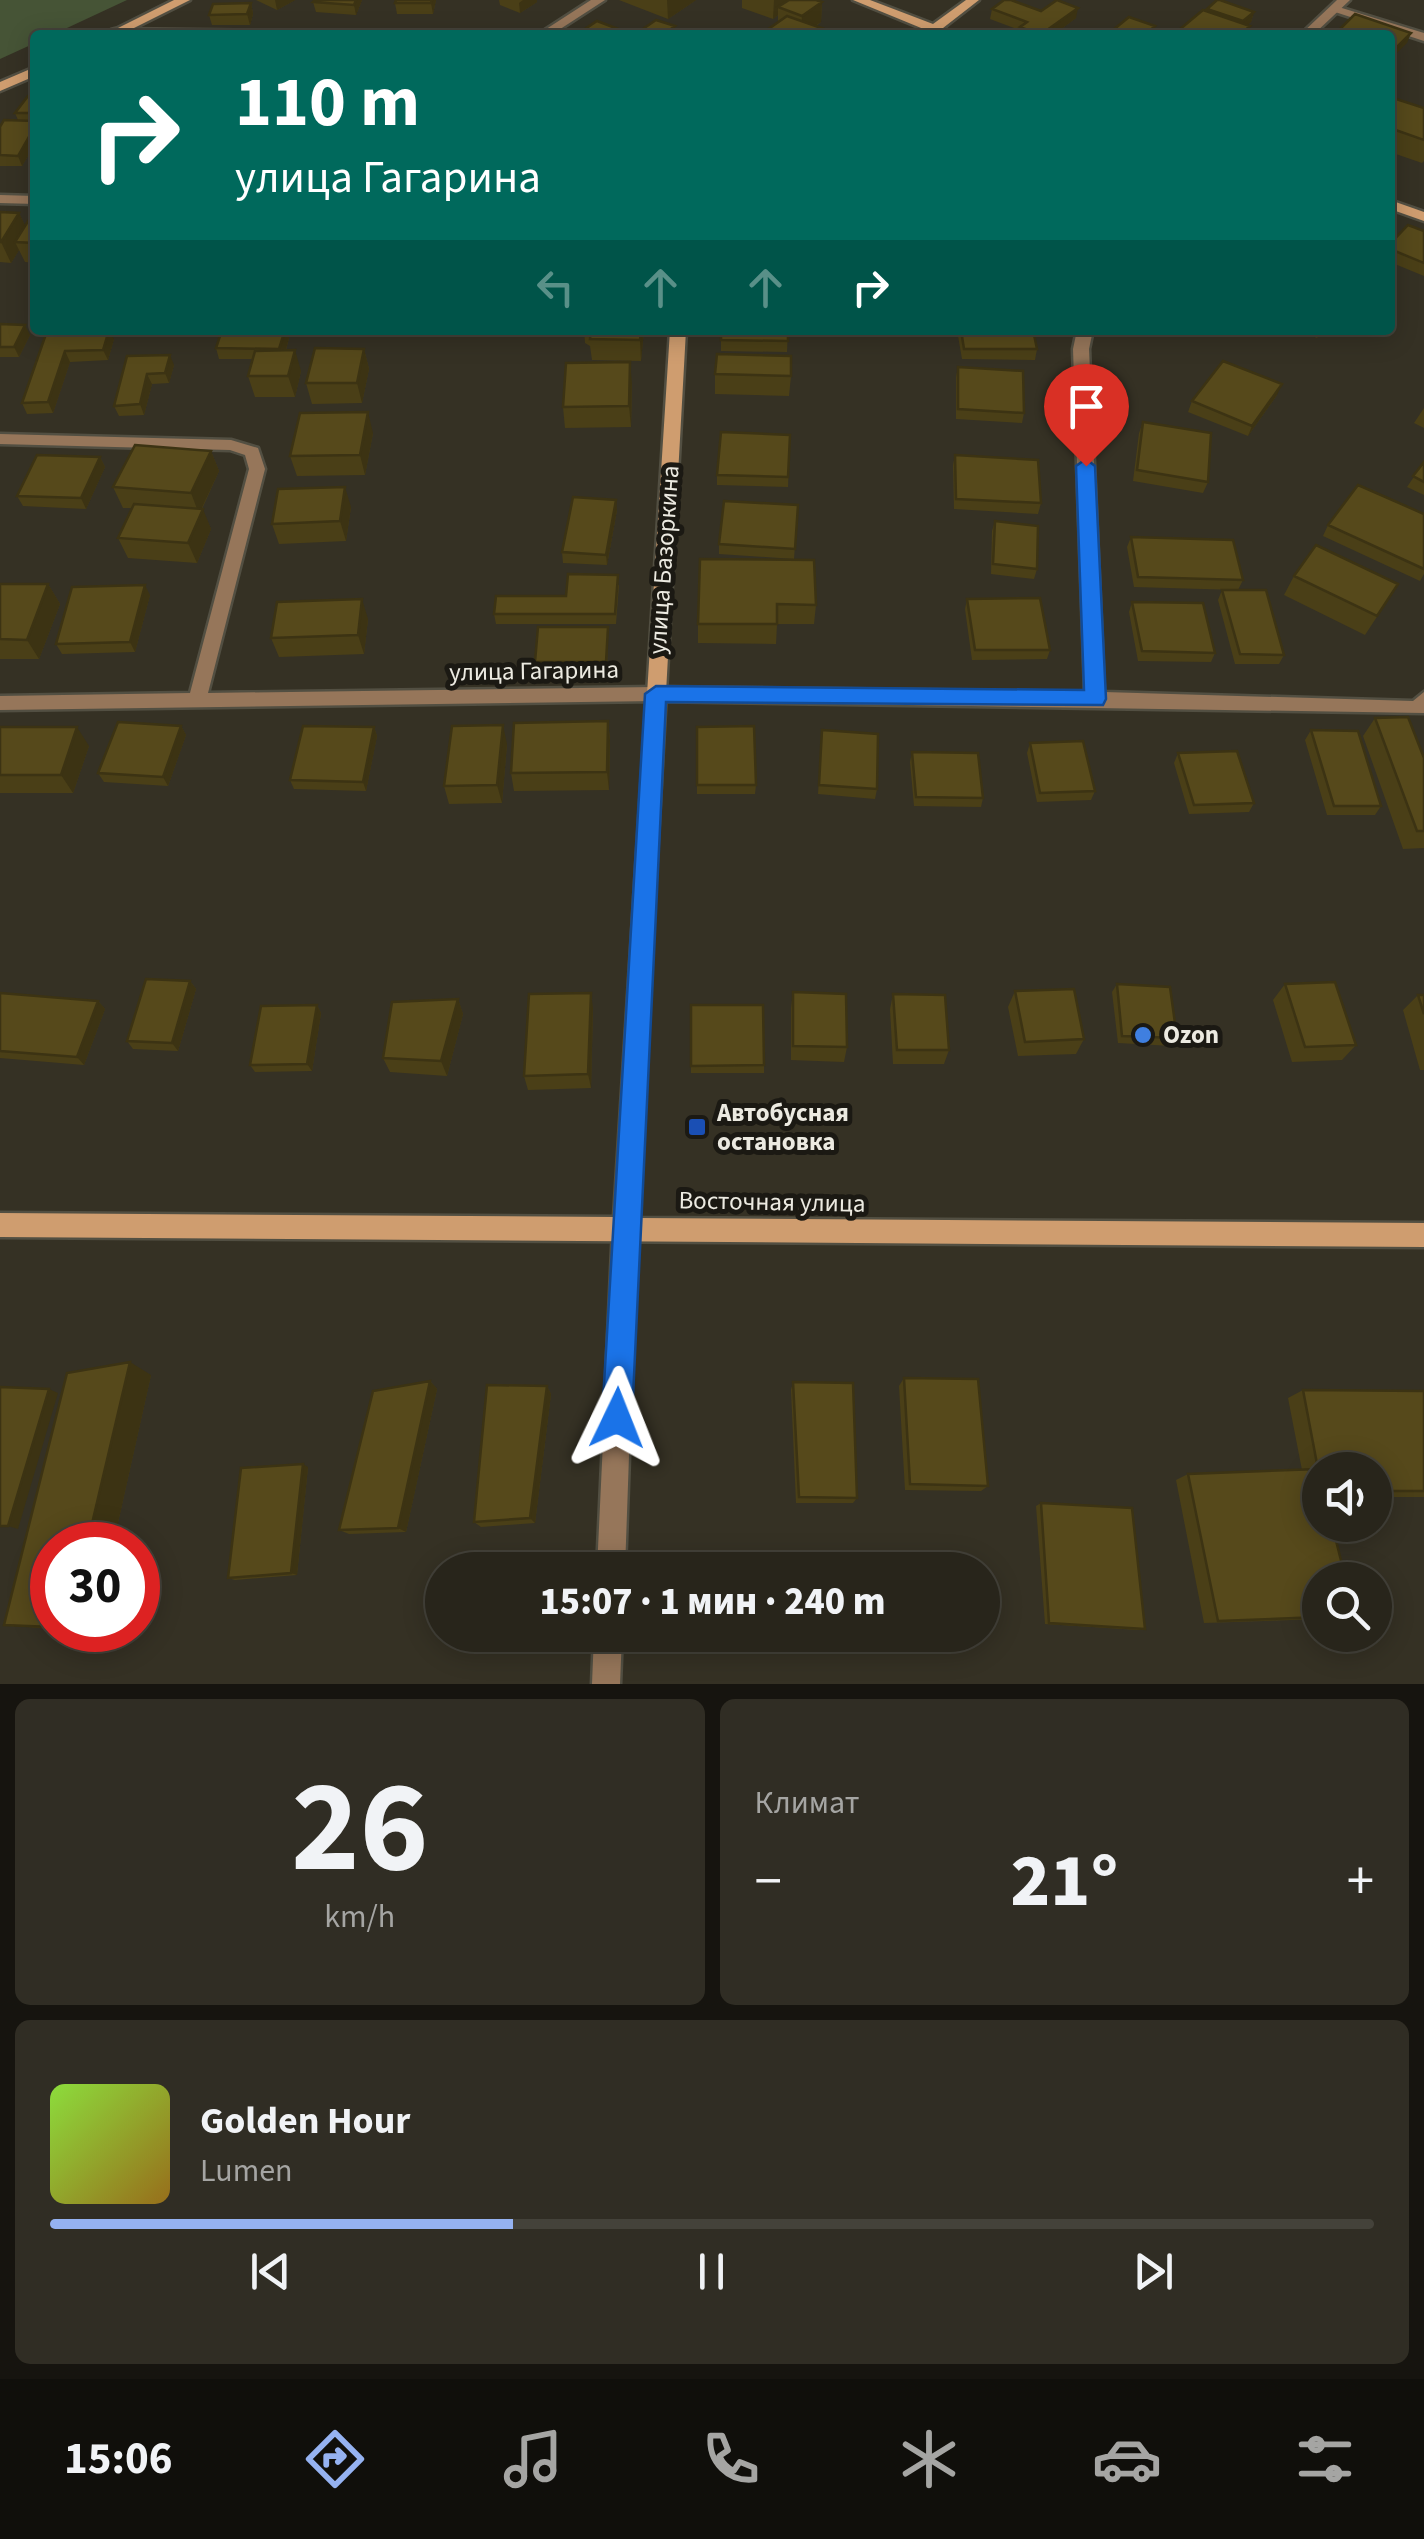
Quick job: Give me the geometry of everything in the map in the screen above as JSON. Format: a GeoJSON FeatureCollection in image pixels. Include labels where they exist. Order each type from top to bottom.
{"type":"FeatureCollection","features":[{"type":"Feature","properties":{"kind":"street"},"geometry":{"type":"LineString","coordinates":[[121,30],[184,0]]}},
{"type":"Feature","properties":{"kind":"street"},"geometry":{"type":"LineString","coordinates":[[551,30],[599,0]]}},
{"type":"Feature","properties":{"kind":"street"},"geometry":{"type":"LineString","coordinates":[[859,0],[926,30]]}},
{"type":"Feature","properties":{"kind":"street"},"geometry":{"type":"LineString","coordinates":[[933,30],[973,0]]}},
{"type":"Feature","properties":{"kind":"street"},"geometry":{"type":"LineString","coordinates":[[1311,30],[1340,4],[1424,37]]}},
{"type":"Feature","properties":{"kind":"street"},"geometry":{"type":"LineString","coordinates":[[0,87],[30,72]]}},
{"type":"Feature","properties":{"kind":"street"},"geometry":{"type":"LineString","coordinates":[[0,200],[30,200]]}},
{"type":"Feature","properties":{"kind":"street"},"geometry":{"type":"LineString","coordinates":[[1395,206],[1424,217]]}},
{"type":"Feature","properties":{"kind":"street","name":"улица Базоркина"},"geometry":{"type":"LineString","coordinates":[[612,1552],[625,1228],[678,335]]}},
{"type":"Feature","properties":{"kind":"street"},"geometry":{"type":"LineString","coordinates":[[1084,335],[1081,349],[1095,699]]}},
{"type":"Feature","properties":{"kind":"street"},"geometry":{"type":"LineString","coordinates":[[0,439],[231,445],[252,452],[258,469],[197,701]]}},
{"type":"Feature","properties":{"kind":"street","name":"улица Гагарина"},"geometry":{"type":"LineString","coordinates":[[0,703],[656,694],[1095,699],[1418,708],[1424,698]]}},
{"type":"Feature","properties":{"kind":"street","name":"Восточная улица"},"geometry":{"type":"LineString","coordinates":[[0,1225],[1424,1235]]}},
{"type":"Feature","properties":{"kind":"street"},"geometry":{"type":"LineString","coordinates":[[606,1684],[607,1652]]}},
{"type":"Feature","properties":{"kind":"green space"},"geometry":{"type":"Polygon","coordinates":[[[0,0],[127,0],[63,30],[30,30],[30,45],[0,59],[0,0]]]}},
{"type":"Feature","properties":{"kind":"building"},"geometry":{"type":"Polygon","coordinates":[[[315,0],[356,0],[354,5],[315,0]]]}},
{"type":"Feature","properties":{"kind":"building"},"geometry":{"type":"Polygon","coordinates":[[[396,0],[432,0],[395,3],[396,0]]]}},
{"type":"Feature","properties":{"kind":"building"},"geometry":{"type":"Polygon","coordinates":[[[789,0],[822,2],[802,16],[778,7],[789,0]]]}},
{"type":"Feature","properties":{"kind":"building"},"geometry":{"type":"Polygon","coordinates":[[[1004,0],[1041,11],[1057,0],[1078,8],[1047,30],[1028,30],[1020,27],[1027,22],[992,9],[1004,0]]]}},
{"type":"Feature","properties":{"kind":"building"},"geometry":{"type":"Polygon","coordinates":[[[1217,0],[1254,12],[1243,21],[1207,9],[1217,0]]]}},
{"type":"Feature","properties":{"kind":"building"},"geometry":{"type":"Polygon","coordinates":[[[251,3],[247,14],[209,15],[213,4],[251,3]]]}},
{"type":"Feature","properties":{"kind":"building"},"geometry":{"type":"Polygon","coordinates":[[[1203,10],[1250,26],[1246,30],[1179,30],[1203,10]]]}},
{"type":"Feature","properties":{"kind":"building"},"geometry":{"type":"Polygon","coordinates":[[[1355,14],[1411,33],[1395,49],[1395,30],[1339,30],[1355,14]]]}},
{"type":"Feature","properties":{"kind":"building"},"geometry":{"type":"Polygon","coordinates":[[[787,16],[827,30],[767,30],[787,16]]]}},
{"type":"Feature","properties":{"kind":"building"},"geometry":{"type":"Polygon","coordinates":[[[1129,17],[1155,26],[1151,30],[1113,30],[1129,17]]]}},
{"type":"Feature","properties":{"kind":"building"},"geometry":{"type":"Polygon","coordinates":[[[656,20],[675,26],[670,30],[641,30],[656,20]]]}},
{"type":"Feature","properties":{"kind":"building"},"geometry":{"type":"Polygon","coordinates":[[[597,21],[621,30],[584,30],[597,21]]]}},
{"type":"Feature","properties":{"kind":"building"},"geometry":{"type":"Polygon","coordinates":[[[28,96],[30,96],[30,113],[15,113],[28,96]]]}},
{"type":"Feature","properties":{"kind":"building"},"geometry":{"type":"Polygon","coordinates":[[[1395,99],[1424,108],[1424,140],[1395,130],[1395,99]]]}},
{"type":"Feature","properties":{"kind":"building"},"geometry":{"type":"Polygon","coordinates":[[[4,120],[30,121],[30,135],[18,156],[0,155],[0,127],[4,120]]]}},
{"type":"Feature","properties":{"kind":"building"},"geometry":{"type":"Polygon","coordinates":[[[0,212],[19,213],[1,242],[0,242],[0,212]]]}},
{"type":"Feature","properties":{"kind":"building"},"geometry":{"type":"Polygon","coordinates":[[[30,218],[30,243],[15,242],[30,218]]]}},
{"type":"Feature","properties":{"kind":"building"},"geometry":{"type":"Polygon","coordinates":[[[1408,225],[1424,231],[1424,263],[1395,251],[1395,239],[1408,225]]]}},
{"type":"Feature","properties":{"kind":"building"},"geometry":{"type":"Polygon","coordinates":[[[0,324],[25,325],[14,347],[0,347],[0,324]]]}},
{"type":"Feature","properties":{"kind":"building"},"geometry":{"type":"Polygon","coordinates":[[[46,335],[108,335],[103,350],[65,351],[48,402],[22,403],[46,335]]]}},
{"type":"Feature","properties":{"kind":"building"},"geometry":{"type":"Polygon","coordinates":[[[220,335],[283,335],[279,349],[216,348],[220,335]]]}},
{"type":"Feature","properties":{"kind":"building"},"geometry":{"type":"Polygon","coordinates":[[[590,335],[640,335],[640,340],[590,339],[590,335]]]}},
{"type":"Feature","properties":{"kind":"building"},"geometry":{"type":"Polygon","coordinates":[[[721,335],[788,335],[788,341],[721,340],[721,335]]]}},
{"type":"Feature","properties":{"kind":"building"},"geometry":{"type":"Polygon","coordinates":[[[962,335],[1034,335],[1037,349],[964,349],[962,335]]]}},
{"type":"Feature","properties":{"kind":"building"},"geometry":{"type":"Polygon","coordinates":[[[315,348],[364,349],[357,383],[306,383],[315,348]]]}},
{"type":"Feature","properties":{"kind":"building"},"geometry":{"type":"Polygon","coordinates":[[[295,350],[288,376],[248,376],[255,351],[295,350]]]}},
{"type":"Feature","properties":{"kind":"building"},"geometry":{"type":"Polygon","coordinates":[[[717,354],[791,356],[791,376],[715,374],[717,354]]]}},
{"type":"Feature","properties":{"kind":"building"},"geometry":{"type":"Polygon","coordinates":[[[170,355],[165,373],[147,374],[140,404],[114,406],[127,356],[170,355]]]}},
{"type":"Feature","properties":{"kind":"building"},"geometry":{"type":"Polygon","coordinates":[[[1223,361],[1282,384],[1252,426],[1192,401],[1223,361]]]}},
{"type":"Feature","properties":{"kind":"building"},"geometry":{"type":"Polygon","coordinates":[[[630,362],[629,406],[563,407],[566,363],[630,362]]]}},
{"type":"Feature","properties":{"kind":"building"},"geometry":{"type":"Polygon","coordinates":[[[958,367],[1023,371],[1024,413],[958,409],[958,367]]]}},
{"type":"Feature","properties":{"kind":"building"},"geometry":{"type":"Polygon","coordinates":[[[368,412],[360,455],[290,456],[300,413],[368,412]]]}},
{"type":"Feature","properties":{"kind":"building"},"geometry":{"type":"Polygon","coordinates":[[[1143,422],[1211,433],[1208,482],[1137,470],[1143,422]]]}},
{"type":"Feature","properties":{"kind":"building"},"geometry":{"type":"Polygon","coordinates":[[[721,432],[790,435],[788,477],[717,475],[721,432]]]}},
{"type":"Feature","properties":{"kind":"building"},"geometry":{"type":"Polygon","coordinates":[[[135,445],[211,451],[191,493],[113,487],[135,445]]]}},
{"type":"Feature","properties":{"kind":"building"},"geometry":{"type":"Polygon","coordinates":[[[37,455],[100,457],[81,498],[17,496],[37,455]]]}},
{"type":"Feature","properties":{"kind":"building"},"geometry":{"type":"Polygon","coordinates":[[[955,455],[1038,460],[1041,503],[956,499],[955,455]]]}},
{"type":"Feature","properties":{"kind":"building"},"geometry":{"type":"Polygon","coordinates":[[[1424,462],[1424,482],[1413,476],[1424,462]]]}},
{"type":"Feature","properties":{"kind":"building"},"geometry":{"type":"Polygon","coordinates":[[[1358,485],[1424,514],[1424,569],[1328,525],[1358,485]]]}},
{"type":"Feature","properties":{"kind":"building"},"geometry":{"type":"Polygon","coordinates":[[[345,487],[340,521],[272,524],[278,489],[345,487]]]}},
{"type":"Feature","properties":{"kind":"building"},"geometry":{"type":"Polygon","coordinates":[[[573,497],[616,500],[606,555],[562,552],[573,497]]]}},
{"type":"Feature","properties":{"kind":"building"},"geometry":{"type":"Polygon","coordinates":[[[724,501],[798,505],[795,549],[719,544],[724,501]]]}},
{"type":"Feature","properties":{"kind":"building"},"geometry":{"type":"Polygon","coordinates":[[[134,504],[203,509],[188,543],[118,538],[134,504]]]}},
{"type":"Feature","properties":{"kind":"building"},"geometry":{"type":"Polygon","coordinates":[[[995,521],[1038,526],[1037,569],[993,564],[995,521]]]}},
{"type":"Feature","properties":{"kind":"building"},"geometry":{"type":"Polygon","coordinates":[[[1131,537],[1233,540],[1243,580],[1138,577],[1131,537]]]}},
{"type":"Feature","properties":{"kind":"building"},"geometry":{"type":"Polygon","coordinates":[[[1316,545],[1398,584],[1377,616],[1294,576],[1316,545]]]}},
{"type":"Feature","properties":{"kind":"building"},"geometry":{"type":"Polygon","coordinates":[[[700,559],[814,560],[816,605],[777,604],[777,624],[698,624],[700,559]]]}},
{"type":"Feature","properties":{"kind":"building"},"geometry":{"type":"Polygon","coordinates":[[[568,574],[618,575],[615,614],[494,614],[496,596],[566,596],[568,574]]]}},
{"type":"Feature","properties":{"kind":"building"},"geometry":{"type":"Polygon","coordinates":[[[0,584],[48,584],[27,640],[0,639],[0,584]]]}},
{"type":"Feature","properties":{"kind":"building"},"geometry":{"type":"Polygon","coordinates":[[[145,585],[130,642],[56,644],[72,587],[145,585]]]}},
{"type":"Feature","properties":{"kind":"building"},"geometry":{"type":"Polygon","coordinates":[[[1222,590],[1266,590],[1284,655],[1240,654],[1222,590]]]}},
{"type":"Feature","properties":{"kind":"building"},"geometry":{"type":"Polygon","coordinates":[[[1040,598],[1050,650],[975,650],[967,599],[1040,598]]]}},
{"type":"Feature","properties":{"kind":"building"},"geometry":{"type":"Polygon","coordinates":[[[362,599],[358,635],[271,638],[277,602],[362,599]]]}},
{"type":"Feature","properties":{"kind":"building"},"geometry":{"type":"Polygon","coordinates":[[[1132,602],[1203,603],[1215,653],[1142,651],[1132,602]]]}},
{"type":"Feature","properties":{"kind":"building"},"geometry":{"type":"Polygon","coordinates":[[[538,627],[608,627],[606,662],[535,662],[538,627]]]}},
{"type":"Feature","properties":{"kind":"building"},"geometry":{"type":"Polygon","coordinates":[[[1408,717],[1424,758],[1424,831],[1417,831],[1375,718],[1408,717]]]}},
{"type":"Feature","properties":{"kind":"building"},"geometry":{"type":"Polygon","coordinates":[[[608,721],[607,772],[511,773],[514,723],[608,721]]]}},
{"type":"Feature","properties":{"kind":"building"},"geometry":{"type":"Polygon","coordinates":[[[118,722],[181,726],[163,777],[98,773],[118,722]]]}},
{"type":"Feature","properties":{"kind":"building"},"geometry":{"type":"Polygon","coordinates":[[[503,725],[497,785],[444,786],[452,726],[503,725]]]}},
{"type":"Feature","properties":{"kind":"building"},"geometry":{"type":"Polygon","coordinates":[[[303,726],[374,727],[363,782],[290,780],[303,726]]]}},
{"type":"Feature","properties":{"kind":"building"},"geometry":{"type":"Polygon","coordinates":[[[754,726],[756,785],[697,785],[697,727],[754,726]]]}},
{"type":"Feature","properties":{"kind":"building"},"geometry":{"type":"Polygon","coordinates":[[[0,727],[77,727],[61,775],[0,775],[0,727]]]}},
{"type":"Feature","properties":{"kind":"building"},"geometry":{"type":"Polygon","coordinates":[[[822,730],[878,734],[877,789],[819,785],[822,730]]]}},
{"type":"Feature","properties":{"kind":"building"},"geometry":{"type":"Polygon","coordinates":[[[1311,730],[1358,731],[1381,806],[1334,806],[1311,730]]]}},
{"type":"Feature","properties":{"kind":"building"},"geometry":{"type":"Polygon","coordinates":[[[1083,741],[1095,791],[1040,793],[1030,743],[1083,741]]]}},
{"type":"Feature","properties":{"kind":"building"},"geometry":{"type":"Polygon","coordinates":[[[1237,751],[1254,803],[1194,805],[1178,753],[1237,751]]]}},
{"type":"Feature","properties":{"kind":"building"},"geometry":{"type":"Polygon","coordinates":[[[912,752],[978,753],[983,798],[916,797],[912,752]]]}},
{"type":"Feature","properties":{"kind":"building"},"geometry":{"type":"Polygon","coordinates":[[[146,979],[190,981],[172,1043],[127,1041],[146,979]]]}},
{"type":"Feature","properties":{"kind":"building"},"geometry":{"type":"Polygon","coordinates":[[[1335,982],[1356,1045],[1305,1047],[1285,984],[1335,982]]]}},
{"type":"Feature","properties":{"kind":"building"},"geometry":{"type":"Polygon","coordinates":[[[1117,984],[1170,987],[1177,1038],[1122,1036],[1117,984]]]}},
{"type":"Feature","properties":{"kind":"building"},"geometry":{"type":"Polygon","coordinates":[[[1074,989],[1084,1039],[1025,1042],[1015,991],[1074,989]]]}},
{"type":"Feature","properties":{"kind":"building"},"geometry":{"type":"Polygon","coordinates":[[[793,992],[846,994],[847,1047],[793,1046],[793,992]]]}},
{"type":"Feature","properties":{"kind":"building"},"geometry":{"type":"Polygon","coordinates":[[[0,993],[98,1001],[77,1057],[0,1051],[0,993]]]}},
{"type":"Feature","properties":{"kind":"building"},"geometry":{"type":"Polygon","coordinates":[[[591,993],[588,1074],[524,1076],[529,994],[591,993]]]}},
{"type":"Feature","properties":{"kind":"building"},"geometry":{"type":"Polygon","coordinates":[[[893,994],[945,995],[949,1050],[897,1050],[893,994]]]}},
{"type":"Feature","properties":{"kind":"building"},"geometry":{"type":"Polygon","coordinates":[[[458,999],[441,1061],[383,1058],[392,1002],[458,999]]]}},
{"type":"Feature","properties":{"kind":"building"},"geometry":{"type":"Polygon","coordinates":[[[317,1005],[307,1064],[250,1065],[261,1006],[317,1005]]]}},
{"type":"Feature","properties":{"kind":"building"},"geometry":{"type":"Polygon","coordinates":[[[691,1005],[763,1005],[764,1065],[691,1066],[691,1005]]]}},
{"type":"Feature","properties":{"kind":"building"},"geometry":{"type":"Polygon","coordinates":[[[130,1362],[92,1522],[30,1522],[30,1626],[4,1625],[67,1373],[130,1362]]]}},
{"type":"Feature","properties":{"kind":"building"},"geometry":{"type":"Polygon","coordinates":[[[904,1378],[978,1379],[988,1486],[910,1484],[904,1378]]]}},
{"type":"Feature","properties":{"kind":"building"},"geometry":{"type":"Polygon","coordinates":[[[430,1381],[398,1528],[339,1530],[373,1391],[430,1381]]]}},
{"type":"Feature","properties":{"kind":"building"},"geometry":{"type":"Polygon","coordinates":[[[793,1382],[853,1383],[857,1498],[799,1497],[793,1382]]]}},
{"type":"Feature","properties":{"kind":"building"},"geometry":{"type":"Polygon","coordinates":[[[487,1385],[547,1386],[530,1518],[474,1522],[487,1385]]]}},
{"type":"Feature","properties":{"kind":"building"},"geometry":{"type":"Polygon","coordinates":[[[0,1387],[49,1389],[8,1526],[0,1526],[0,1387]]]}},
{"type":"Feature","properties":{"kind":"building"},"geometry":{"type":"Polygon","coordinates":[[[1303,1390],[1424,1391],[1424,1491],[1392,1491],[1392,1452],[1315,1452],[1303,1390]]]}},
{"type":"Feature","properties":{"kind":"building"},"geometry":{"type":"Polygon","coordinates":[[[303,1464],[291,1573],[228,1578],[241,1468],[303,1464]]]}},
{"type":"Feature","properties":{"kind":"building"},"geometry":{"type":"Polygon","coordinates":[[[1302,1470],[1302,1542],[1336,1542],[1341,1562],[1302,1562],[1302,1618],[1218,1621],[1188,1474],[1302,1470]]]}},
{"type":"Feature","properties":{"kind":"building"},"geometry":{"type":"Polygon","coordinates":[[[1041,1503],[1132,1508],[1145,1629],[1049,1623],[1041,1503]]]}},
{"type":"Feature","properties":{"kind":"place","name":"Ozon"},"geometry":{"type":"Point","coordinates":[1143,1035]}},
{"type":"Feature","properties":{"kind":"place","name":"Автобусная остановка"},"geometry":{"type":"Point","coordinates":[697,1127]}},
{"type":"Feature","properties":{"kind":"route"},"geometry":{"type":"LineString","coordinates":[[617,1418],[656,694],[1095,699],[1086,466]]}}]}
